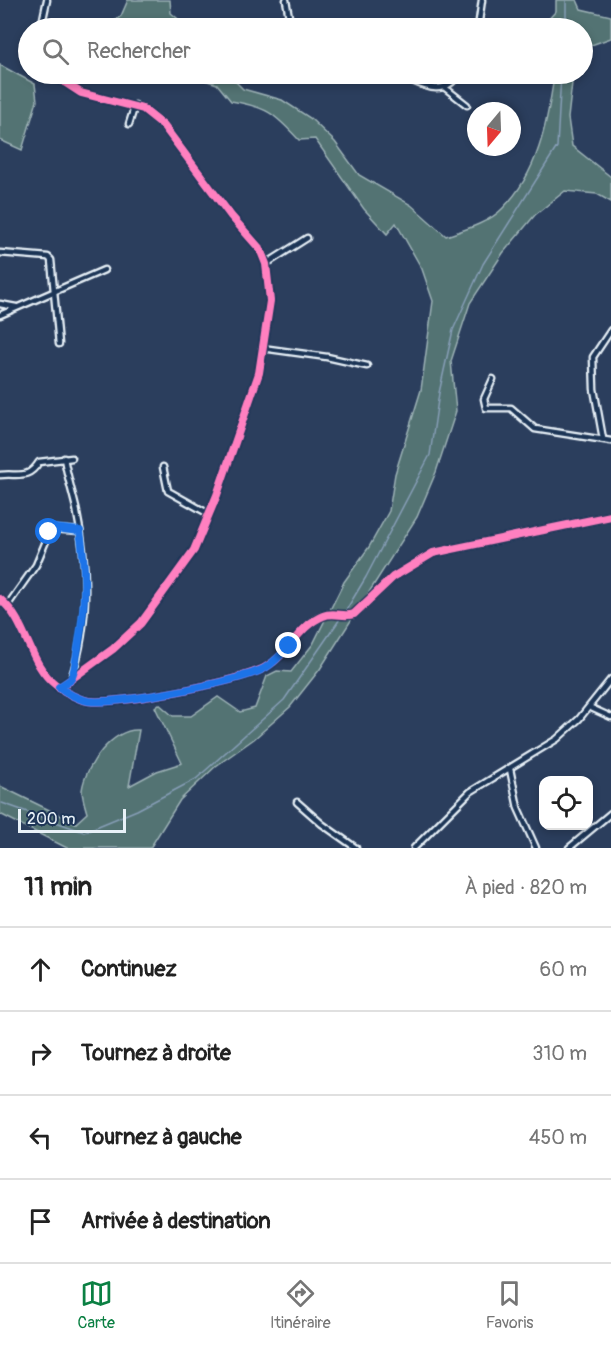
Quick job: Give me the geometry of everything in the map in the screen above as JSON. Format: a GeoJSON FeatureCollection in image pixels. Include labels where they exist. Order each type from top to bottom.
{"type":"FeatureCollection","features":[{"type":"Feature","properties":{"kind":"street"},"geometry":{"type":"LineString","coordinates":[[43,18],[47,0]]}},
{"type":"Feature","properties":{"kind":"street"},"geometry":{"type":"LineString","coordinates":[[286,0],[290,18]]}},
{"type":"Feature","properties":{"kind":"street"},"geometry":{"type":"LineString","coordinates":[[479,18],[482,0]]}},
{"type":"Feature","properties":{"kind":"street"},"geometry":{"type":"LineString","coordinates":[[59,687],[113,649],[141,623],[187,560],[209,514],[259,373],[270,308],[266,264],[258,245],[231,216],[163,125],[147,111],[135,105],[81,93],[67,84]]}},
{"type":"Feature","properties":{"kind":"street"},"geometry":{"type":"LineString","coordinates":[[418,84],[424,87],[444,87],[467,105]]}},
{"type":"Feature","properties":{"kind":"street"},"geometry":{"type":"LineString","coordinates":[[444,87],[447,84]]}},
{"type":"Feature","properties":{"kind":"street"},"geometry":{"type":"LineString","coordinates":[[129,124],[135,105]]}},
{"type":"Feature","properties":{"kind":"street"},"geometry":{"type":"LineString","coordinates":[[266,264],[307,238]]}},
{"type":"Feature","properties":{"kind":"street"},"geometry":{"type":"LineString","coordinates":[[0,254],[50,258],[59,344]]}},
{"type":"Feature","properties":{"kind":"street"},"geometry":{"type":"LineString","coordinates":[[0,315],[104,270]]}},
{"type":"Feature","properties":{"kind":"street"},"geometry":{"type":"LineString","coordinates":[[0,306],[16,307]]}},
{"type":"Feature","properties":{"kind":"street"},"geometry":{"type":"LineString","coordinates":[[603,439],[594,389],[593,357],[611,330]]}},
{"type":"Feature","properties":{"kind":"street"},"geometry":{"type":"LineString","coordinates":[[262,348],[327,357],[367,366]]}},
{"type":"Feature","properties":{"kind":"street"},"geometry":{"type":"LineString","coordinates":[[493,379],[484,399],[486,408],[511,408],[535,429],[611,441]]}},
{"type":"Feature","properties":{"kind":"street"},"geometry":{"type":"LineString","coordinates":[[64,458],[85,561],[86,600],[71,679]]}},
{"type":"Feature","properties":{"kind":"street"},"geometry":{"type":"LineString","coordinates":[[0,475],[28,474],[39,462],[72,458]]}},
{"type":"Feature","properties":{"kind":"street"},"geometry":{"type":"LineString","coordinates":[[164,466],[168,490],[209,514]]}},
{"type":"Feature","properties":{"kind":"street"},"geometry":{"type":"LineString","coordinates":[[0,599],[22,625],[41,670],[59,687],[81,699],[99,701],[153,695],[253,672],[274,662],[299,633],[316,620],[329,614],[354,614],[393,577],[428,555],[611,516]]}},
{"type":"Feature","properties":{"kind":"street"},"geometry":{"type":"LineString","coordinates":[[7,606],[36,565],[51,529],[80,531]]}},
{"type":"Feature","properties":{"kind":"street"},"geometry":{"type":"LineString","coordinates":[[414,848],[471,792],[556,739],[589,707],[611,679]]}},
{"type":"Feature","properties":{"kind":"street"},"geometry":{"type":"LineString","coordinates":[[589,707],[611,717]]}},
{"type":"Feature","properties":{"kind":"street"},"geometry":{"type":"LineString","coordinates":[[510,769],[518,808],[536,848]]}},
{"type":"Feature","properties":{"kind":"street"},"geometry":{"type":"LineString","coordinates":[[297,802],[322,824],[356,848]]}},
{"type":"Feature","properties":{"kind":"street"},"geometry":{"type":"LineString","coordinates":[[569,848],[611,813]]}},
{"type":"Feature","properties":{"kind":"green space"},"geometry":{"type":"Polygon","coordinates":[[[128,0],[170,0],[171,13],[177,18],[118,18],[128,0]]]}},
{"type":"Feature","properties":{"kind":"green space"},"geometry":{"type":"Polygon","coordinates":[[[556,0],[577,0],[581,9],[611,16],[611,38],[593,44],[593,18],[550,18],[556,11],[556,0]]]}},
{"type":"Feature","properties":{"kind":"green space"},"geometry":{"type":"Polygon","coordinates":[[[0,65],[18,75],[18,84],[35,84],[37,101],[22,150],[0,140],[0,65]]]}},
{"type":"Feature","properties":{"kind":"green space"},"geometry":{"type":"Polygon","coordinates":[[[217,84],[238,84],[243,89],[282,100],[310,118],[335,142],[359,175],[411,205],[446,236],[491,218],[515,194],[533,164],[539,147],[553,84],[572,84],[568,118],[572,146],[611,177],[611,202],[597,194],[565,191],[535,215],[503,253],[470,303],[451,361],[456,411],[436,472],[417,517],[320,669],[290,707],[254,739],[216,766],[180,800],[150,848],[67,848],[0,814],[0,786],[76,823],[87,813],[82,790],[84,780],[94,760],[110,742],[120,735],[139,730],[129,786],[157,771],[182,763],[155,707],[159,704],[173,716],[191,716],[218,697],[240,712],[255,708],[267,676],[277,671],[291,672],[313,644],[344,582],[369,547],[389,511],[395,474],[421,390],[433,301],[422,269],[396,223],[387,234],[364,209],[315,139],[299,140],[276,117],[262,109],[231,101],[217,84]]]}},
{"type":"Feature","properties":{"kind":"waterway"},"geometry":{"type":"LineString","coordinates":[[566,0],[566,18]]}},
{"type":"Feature","properties":{"kind":"waterway"},"geometry":{"type":"LineString","coordinates":[[345,612],[366,577],[430,455],[439,393],[453,330],[483,264],[557,147],[560,84]]}},
{"type":"Feature","properties":{"kind":"waterway"},"geometry":{"type":"LineString","coordinates":[[2,803],[84,832],[137,810],[196,779],[284,700],[342,616]]}},
{"type":"Feature","properties":{"kind":"cycle path"},"geometry":{"type":"LineString","coordinates":[[59,688],[113,649],[141,623],[194,550],[217,495],[259,373],[270,301],[266,264],[260,249],[231,216],[163,125],[143,109],[81,93],[67,84]]}},
{"type":"Feature","properties":{"kind":"cycle path"},"geometry":{"type":"LineString","coordinates":[[0,599],[17,619],[39,666],[56,685],[71,695],[88,701],[151,696],[232,679],[266,667],[314,621],[327,615],[354,614],[393,577],[433,553],[611,516]]}},
{"type":"Feature","properties":{"kind":"route"},"geometry":{"type":"LineString","coordinates":[[49,532],[54,528],[80,531],[85,561],[85,608],[74,670],[71,679],[59,687],[71,695],[91,701],[114,700],[212,683],[265,668],[289,646]]}}]}
